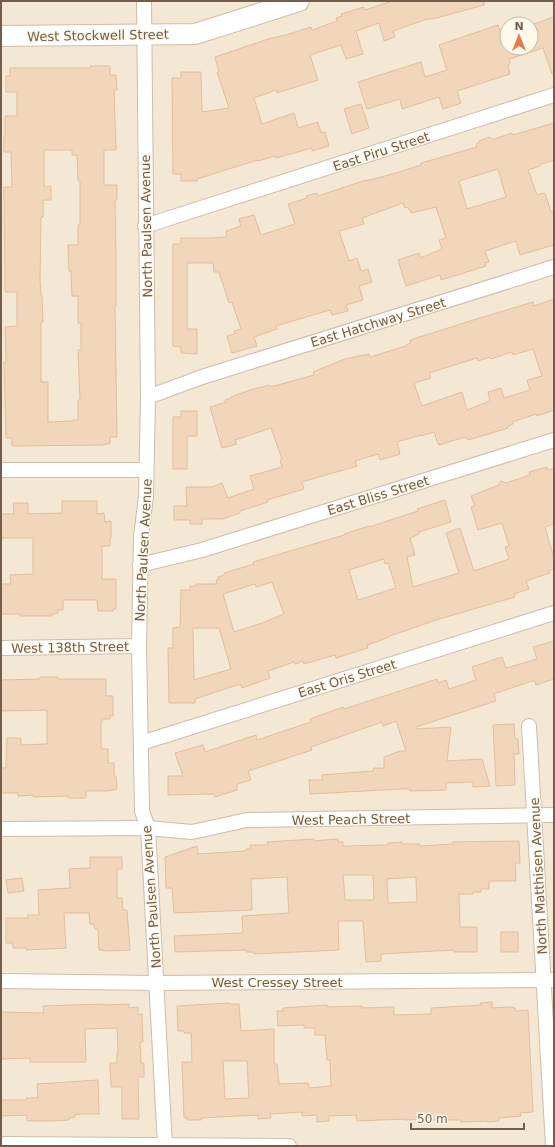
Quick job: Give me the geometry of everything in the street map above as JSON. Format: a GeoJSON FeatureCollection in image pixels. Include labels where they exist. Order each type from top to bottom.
{"type":"FeatureCollection","features":[{"type":"Feature","properties":{"kind":"street","name":"North Paulsen Avenue"},"geometry":{"type":"LineString","coordinates":[[144,1],[145,226],[148,397],[146,496],[140,537],[139,646],[142,811],[148,828],[165,1145]]}},
{"type":"Feature","properties":{"kind":"street","name":"West Stockwell Street"},"geometry":{"type":"LineString","coordinates":[[1,36],[195,34],[299,1]]}},
{"type":"Feature","properties":{"kind":"street","name":"East Piru Street"},"geometry":{"type":"LineString","coordinates":[[145,226],[554,95]]}},
{"type":"Feature","properties":{"kind":"street","name":"East Hatchway Street"},"geometry":{"type":"LineString","coordinates":[[148,397],[202,377],[554,267]]}},
{"type":"Feature","properties":{"kind":"street","name":"East Bliss Street"},"geometry":{"type":"LineString","coordinates":[[140,565],[202,550],[554,440]]}},
{"type":"Feature","properties":{"kind":"street"},"geometry":{"type":"LineString","coordinates":[[1,470],[146,470]]}},
{"type":"Feature","properties":{"kind":"street","name":"East Oris Street"},"geometry":{"type":"LineString","coordinates":[[141,743],[554,613]]}},
{"type":"Feature","properties":{"kind":"street","name":"West 138th Street"},"geometry":{"type":"LineString","coordinates":[[1,648],[139,646]]}},
{"type":"Feature","properties":{"kind":"street","name":"North Matthisen Avenue"},"geometry":{"type":"LineString","coordinates":[[529,726],[534,815],[549,980],[553,1146]]}},
{"type":"Feature","properties":{"kind":"street","name":"West Peach Street"},"geometry":{"type":"LineString","coordinates":[[1,829],[148,828],[192,832],[247,820],[554,815]]}},
{"type":"Feature","properties":{"kind":"street","name":"West Cressey Street"},"geometry":{"type":"LineString","coordinates":[[1,981],[157,983],[549,980]]}},
{"type":"Feature","properties":{"kind":"street"},"geometry":{"type":"LineString","coordinates":[[1,1144],[289,1146]]}},
{"type":"Feature","properties":{"kind":"shaded area"},"geometry":{"type":"Polygon","coordinates":[[[1,1],[554,1],[554,1146],[1,1146],[1,1]]]}},
{"type":"Feature","properties":{"kind":"building"},"geometry":{"type":"Polygon","coordinates":[[[392,1],[484,1],[484,5],[433,19],[427,19],[393,31],[395,37],[384,41],[379,23],[356,31],[363,54],[346,59],[341,45],[310,55],[318,80],[277,93],[276,90],[254,98],[262,124],[294,113],[298,128],[318,122],[321,133],[325,132],[329,146],[312,151],[312,148],[276,158],[275,156],[258,160],[197,179],[197,181],[181,181],[181,174],[173,174],[172,78],[181,78],[181,72],[201,72],[202,112],[229,108],[217,72],[219,72],[215,57],[268,39],[311,27],[312,30],[337,21],[336,18],[342,16],[341,14],[364,7],[365,10],[392,1]]]}},
{"type":"Feature","properties":{"kind":"building"},"geometry":{"type":"Polygon","coordinates":[[[554,17],[554,74],[552,74],[543,48],[539,49],[539,22],[554,17]]]}},
{"type":"Feature","properties":{"kind":"building"},"geometry":{"type":"Polygon","coordinates":[[[498,25],[499,56],[518,56],[509,59],[510,64],[508,65],[510,74],[457,91],[461,103],[443,109],[439,97],[402,109],[400,99],[367,109],[358,82],[421,62],[425,77],[447,70],[439,45],[498,25]]]}},
{"type":"Feature","properties":{"kind":"building"},"geometry":{"type":"Polygon","coordinates":[[[90,66],[110,66],[110,75],[116,75],[117,90],[114,90],[116,150],[104,150],[104,185],[117,185],[117,200],[115,200],[115,306],[117,437],[110,437],[110,444],[105,445],[12,446],[12,438],[6,438],[4,362],[6,362],[5,327],[17,326],[17,292],[5,292],[4,187],[12,187],[11,152],[4,152],[4,137],[5,116],[17,116],[17,92],[6,92],[6,76],[10,76],[10,68],[90,68],[90,66]],[[44,150],[44,187],[51,186],[51,200],[43,200],[43,217],[41,217],[40,280],[43,322],[41,322],[41,382],[48,382],[48,422],[78,420],[78,400],[80,400],[78,350],[81,350],[81,323],[78,323],[78,296],[72,296],[68,245],[78,245],[78,225],[80,225],[80,181],[78,181],[77,155],[72,155],[72,150],[44,150]]]}},
{"type":"Feature","properties":{"kind":"building"},"geometry":{"type":"Polygon","coordinates":[[[361,104],[369,128],[352,134],[344,109],[361,104]]]}},
{"type":"Feature","properties":{"kind":"building"},"geometry":{"type":"Polygon","coordinates":[[[554,123],[554,160],[528,170],[537,195],[545,193],[551,212],[554,211],[554,245],[520,255],[516,241],[485,251],[489,262],[485,263],[486,266],[441,280],[440,275],[406,286],[398,260],[419,253],[420,258],[442,249],[439,240],[446,238],[436,207],[411,213],[408,207],[405,208],[403,203],[362,218],[364,224],[339,231],[349,261],[357,258],[361,271],[368,269],[372,282],[359,286],[363,300],[346,305],[348,311],[332,315],[330,310],[276,326],[277,329],[254,337],[257,346],[232,353],[227,336],[235,334],[234,331],[241,329],[232,302],[229,303],[219,272],[214,272],[213,263],[187,263],[187,329],[197,329],[197,354],[181,353],[181,347],[173,346],[173,244],[181,244],[181,238],[227,237],[226,231],[241,226],[239,219],[254,215],[261,235],[295,224],[288,204],[307,198],[306,196],[317,193],[318,196],[366,180],[421,165],[421,163],[477,147],[476,144],[479,143],[479,141],[490,137],[491,139],[494,139],[512,133],[513,135],[554,123]],[[498,169],[459,181],[467,209],[506,197],[498,169]]]}},
{"type":"Feature","properties":{"kind":"building"},"geometry":{"type":"Polygon","coordinates":[[[554,299],[554,410],[512,422],[513,424],[508,426],[508,428],[468,440],[467,437],[465,437],[439,445],[434,432],[421,435],[397,442],[400,454],[380,460],[378,454],[355,461],[357,466],[302,482],[304,489],[267,500],[268,502],[240,511],[240,513],[222,519],[202,519],[202,524],[190,524],[190,520],[174,520],[174,506],[187,506],[186,487],[212,487],[222,483],[228,498],[254,489],[250,476],[282,467],[280,460],[282,459],[271,428],[235,440],[237,444],[222,448],[210,407],[226,402],[225,400],[231,397],[250,390],[270,385],[271,387],[314,375],[313,372],[345,359],[369,354],[370,357],[406,346],[411,343],[410,340],[470,321],[533,302],[534,306],[554,299]],[[533,349],[513,355],[512,352],[491,359],[490,357],[478,361],[477,358],[429,373],[431,378],[414,383],[422,406],[462,392],[467,410],[490,401],[488,392],[501,388],[504,398],[530,390],[527,380],[542,376],[533,349]]]}},
{"type":"Feature","properties":{"kind":"building"},"geometry":{"type":"Polygon","coordinates":[[[181,411],[197,411],[197,436],[187,436],[187,469],[173,469],[173,417],[181,417],[181,411]]]}},
{"type":"Feature","properties":{"kind":"building"},"geometry":{"type":"Polygon","coordinates":[[[547,467],[548,470],[554,468],[554,524],[545,527],[554,558],[554,569],[549,571],[550,573],[526,581],[529,589],[514,594],[515,597],[436,620],[367,645],[368,648],[336,658],[335,655],[304,664],[303,661],[295,664],[294,662],[268,671],[270,678],[242,688],[241,685],[237,685],[195,699],[195,703],[169,703],[168,648],[173,648],[173,628],[180,627],[181,590],[190,590],[190,586],[196,586],[196,584],[217,584],[216,580],[219,579],[218,577],[224,575],[224,573],[254,564],[253,562],[369,527],[418,511],[417,509],[445,500],[451,522],[419,532],[419,534],[410,538],[415,555],[407,557],[413,587],[459,573],[446,533],[460,528],[474,571],[509,559],[505,547],[509,546],[502,523],[478,530],[471,507],[475,506],[471,496],[499,485],[501,481],[506,483],[530,475],[529,472],[547,467]],[[384,559],[349,570],[358,600],[396,588],[388,563],[385,564],[384,559]],[[272,582],[256,587],[255,584],[223,594],[234,632],[284,614],[272,582]],[[193,628],[194,680],[231,669],[219,628],[193,628]]]}},
{"type":"Feature","properties":{"kind":"building"},"geometry":{"type":"Polygon","coordinates":[[[62,501],[97,501],[97,514],[104,513],[105,522],[111,521],[110,546],[102,546],[102,579],[116,579],[116,609],[113,609],[113,611],[98,611],[97,600],[63,600],[63,610],[58,610],[58,613],[52,614],[52,616],[20,616],[20,614],[1,614],[1,584],[11,584],[10,575],[33,574],[33,538],[1,538],[1,514],[14,514],[13,503],[28,503],[28,514],[62,513],[62,501]]]}},
{"type":"Feature","properties":{"kind":"building"},"geometry":{"type":"Polygon","coordinates":[[[554,641],[554,679],[536,685],[535,681],[532,681],[494,694],[496,701],[416,727],[416,729],[451,727],[447,761],[482,759],[490,786],[473,787],[473,782],[446,783],[446,790],[410,791],[410,789],[402,789],[310,794],[309,780],[323,780],[322,775],[373,771],[374,768],[384,768],[384,757],[400,751],[406,751],[396,721],[383,726],[382,722],[311,747],[312,750],[248,771],[251,780],[237,784],[237,790],[215,797],[214,794],[168,795],[168,776],[183,776],[175,753],[203,745],[205,752],[256,735],[257,740],[311,722],[310,719],[343,707],[344,709],[437,679],[438,683],[446,680],[449,689],[476,680],[472,667],[502,657],[506,668],[537,659],[533,647],[554,641]]]}},
{"type":"Feature","properties":{"kind":"building"},"geometry":{"type":"Polygon","coordinates":[[[40,677],[58,677],[58,679],[106,679],[106,696],[113,696],[113,716],[110,716],[110,719],[102,719],[101,749],[108,749],[108,763],[114,763],[114,776],[116,776],[117,789],[108,791],[86,791],[86,798],[68,798],[68,796],[33,797],[33,795],[18,796],[18,793],[1,793],[1,768],[6,768],[7,738],[21,738],[21,745],[47,744],[47,710],[1,711],[1,680],[40,679],[40,677]]]}},
{"type":"Feature","properties":{"kind":"building"},"geometry":{"type":"Polygon","coordinates":[[[514,724],[515,739],[518,739],[519,754],[514,754],[515,785],[496,786],[493,725],[514,724]]]}},
{"type":"Feature","properties":{"kind":"building"},"geometry":{"type":"Polygon","coordinates":[[[338,839],[338,842],[343,842],[343,846],[388,845],[388,843],[402,842],[402,844],[420,844],[420,846],[453,844],[453,842],[519,841],[520,863],[515,863],[516,881],[489,881],[489,889],[481,889],[481,892],[473,892],[473,894],[459,894],[460,927],[477,927],[477,952],[454,952],[454,950],[381,954],[381,961],[366,962],[363,921],[338,921],[339,950],[254,954],[254,952],[246,952],[246,950],[175,952],[174,936],[243,933],[242,916],[289,913],[287,877],[251,879],[252,910],[174,913],[172,888],[166,888],[165,857],[197,846],[198,854],[246,851],[246,849],[251,849],[250,845],[268,845],[267,842],[338,839]],[[343,875],[345,900],[374,900],[373,875],[343,875]],[[416,877],[387,879],[388,903],[417,902],[416,877]]]}},
{"type":"Feature","properties":{"kind":"building"},"geometry":{"type":"Polygon","coordinates":[[[90,857],[122,857],[122,869],[117,869],[117,898],[122,898],[123,910],[127,910],[130,950],[99,950],[98,929],[95,929],[94,924],[90,924],[89,913],[64,913],[66,948],[26,950],[26,948],[13,948],[13,943],[6,943],[6,918],[28,918],[28,915],[39,915],[38,890],[70,888],[69,869],[90,868],[90,857]]]}},
{"type":"Feature","properties":{"kind":"building"},"geometry":{"type":"Polygon","coordinates":[[[22,878],[24,891],[8,893],[6,880],[22,878]]]}},
{"type":"Feature","properties":{"kind":"building"},"geometry":{"type":"Polygon","coordinates":[[[501,932],[518,932],[518,952],[501,952],[501,932]]]}},
{"type":"Feature","properties":{"kind":"building"},"geometry":{"type":"Polygon","coordinates":[[[492,1002],[492,1008],[512,1007],[515,1008],[515,1011],[528,1010],[533,1112],[520,1113],[521,1116],[499,1118],[499,1121],[487,1122],[461,1122],[461,1120],[430,1119],[357,1121],[356,1115],[329,1116],[329,1121],[317,1122],[317,1115],[302,1116],[302,1112],[270,1114],[271,1118],[258,1119],[258,1115],[201,1118],[201,1120],[187,1120],[187,1117],[184,1118],[182,1062],[192,1062],[191,1033],[178,1031],[177,1006],[229,1003],[239,1004],[241,1031],[274,1029],[274,1064],[277,1064],[279,1084],[308,1083],[309,1088],[331,1086],[330,1060],[327,1060],[325,1035],[315,1035],[315,1028],[304,1028],[304,1025],[278,1026],[277,1011],[283,1011],[283,1008],[327,1005],[327,1007],[394,1007],[394,1015],[431,1014],[431,1008],[481,1005],[480,1003],[492,1002]],[[223,1061],[225,1099],[249,1098],[247,1061],[223,1061]]]}},
{"type":"Feature","properties":{"kind":"building"},"geometry":{"type":"Polygon","coordinates":[[[129,1004],[129,1008],[138,1007],[138,1015],[142,1014],[143,1042],[140,1042],[141,1063],[144,1063],[144,1077],[138,1077],[139,1119],[122,1119],[122,1087],[111,1087],[110,1063],[117,1063],[117,1028],[85,1029],[86,1062],[30,1062],[30,1058],[1,1059],[1,1012],[44,1013],[43,1006],[129,1004]]]}},
{"type":"Feature","properties":{"kind":"building"},"geometry":{"type":"Polygon","coordinates":[[[98,1080],[99,1114],[75,1115],[75,1117],[69,1118],[69,1120],[50,1121],[27,1121],[27,1115],[1,1116],[1,1100],[26,1100],[26,1098],[38,1098],[37,1084],[98,1080]]]}}]}
